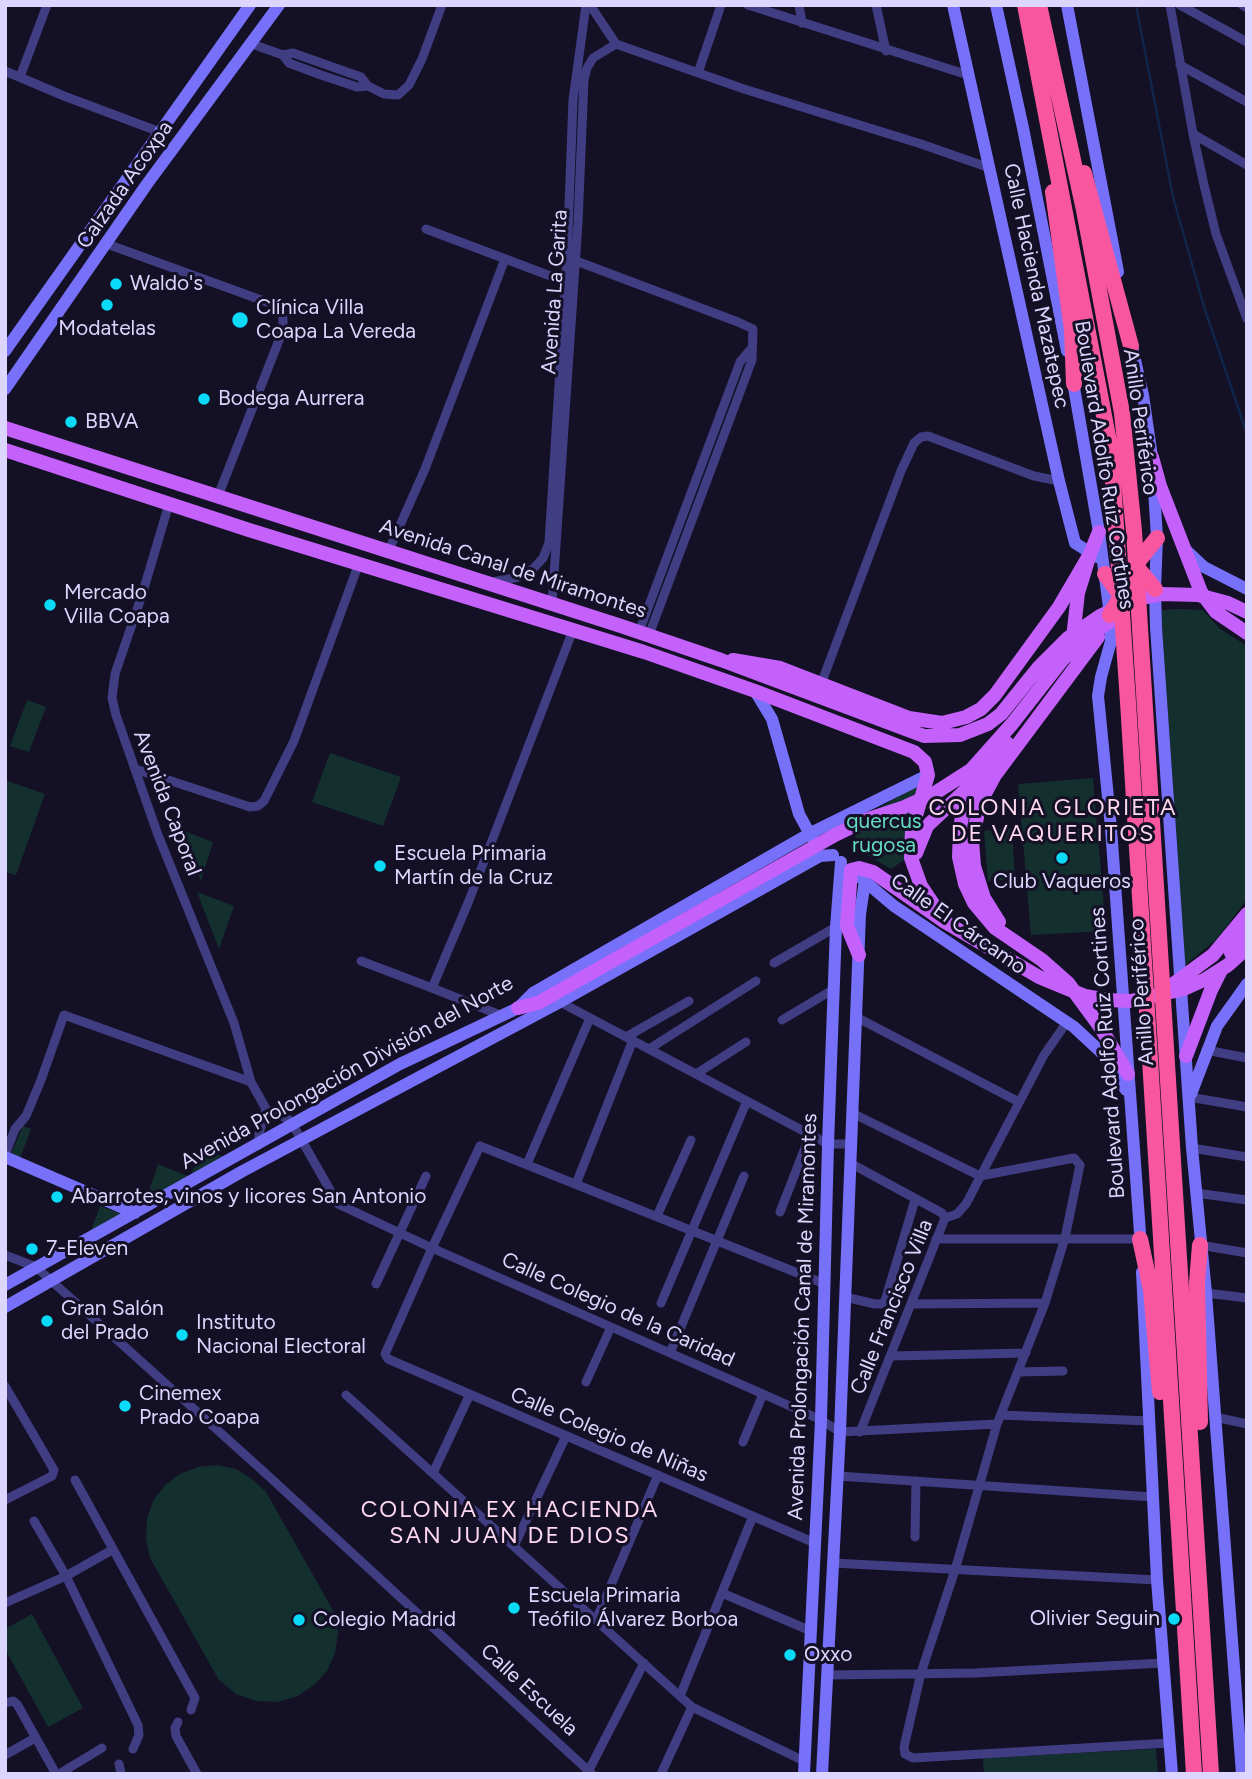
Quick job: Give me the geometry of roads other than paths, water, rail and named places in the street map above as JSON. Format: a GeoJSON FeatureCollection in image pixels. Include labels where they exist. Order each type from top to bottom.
{"type":"FeatureCollection","features":[{"type":"Feature","properties":{"kind":"highway","name":"Anillo Periférico"},"geometry":{"type":"LineString","coordinates":[[1026,5],[1111,452],[1127,598],[1194,1774]]}},
{"type":"Feature","properties":{"kind":"highway","name":"Anillo Periférico"},"geometry":{"type":"LineString","coordinates":[[1039,5],[1070,146],[1122,413],[1136,565],[1211,1774]]}},
{"type":"Feature","properties":{"kind":"highway"},"geometry":{"type":"LineString","coordinates":[[1042,89],[1072,330],[1073,384]]}},
{"type":"Feature","properties":{"kind":"highway"},"geometry":{"type":"LineString","coordinates":[[1070,146],[1088,182],[1131,346]]}},
{"type":"Feature","properties":{"kind":"highway"},"geometry":{"type":"LineString","coordinates":[[1155,589],[1136,565],[1157,538]]}},
{"type":"Feature","properties":{"kind":"highway"},"geometry":{"type":"LineString","coordinates":[[1099,562],[1127,598],[1112,617]]}},
{"type":"Feature","properties":{"kind":"highway"},"geometry":{"type":"LineString","coordinates":[[1140,1239],[1151,1290],[1162,1404],[1174,1454]]}},
{"type":"Feature","properties":{"kind":"highway"},"geometry":{"type":"LineString","coordinates":[[1194,1494],[1200,1442],[1197,1283],[1200,1245]]}},
{"type":"Feature","properties":{"kind":"main road","name":"Calzada Acoxpa"},"geometry":{"type":"LineString","coordinates":[[5,351],[250,5]]}},
{"type":"Feature","properties":{"kind":"main road","name":"Calzada Acoxpa"},"geometry":{"type":"LineString","coordinates":[[5,389],[147,184],[279,5]]}},
{"type":"Feature","properties":{"kind":"main road","name":"Calle Hacienda Mazatepec"},"geometry":{"type":"LineString","coordinates":[[953,5],[1075,543],[1099,562]]}},
{"type":"Feature","properties":{"kind":"main road","name":"Boulevard Adolfo Ruiz Cortines"},"geometry":{"type":"LineString","coordinates":[[996,5],[1023,128],[1099,532]]}},
{"type":"Feature","properties":{"kind":"main road","name":"Boulevard Adolfo Ruiz Cortines"},"geometry":{"type":"LineString","coordinates":[[1067,5],[1131,346],[1143,395],[1152,457],[1157,538],[1155,589],[1192,1148],[1216,1417],[1242,1774]]}},
{"type":"Feature","properties":{"kind":"main road"},"geometry":{"type":"LineString","coordinates":[[203,72],[208,83],[217,90]]}},
{"type":"Feature","properties":{"kind":"main road"},"geometry":{"type":"LineString","coordinates":[[195,83],[202,82],[217,90]]}},
{"type":"Feature","properties":{"kind":"main road"},"geometry":{"type":"LineString","coordinates":[[130,173],[136,182],[147,184]]}},
{"type":"Feature","properties":{"kind":"main road"},"geometry":{"type":"LineString","coordinates":[[122,185],[134,185],[138,197]]}},
{"type":"Feature","properties":{"kind":"main road","name":"Avenida Canal de Miramontes"},"geometry":{"type":"LineString","coordinates":[[5,428],[552,603],[721,660],[924,736],[950,737],[969,733],[988,724],[1001,714],[1039,667],[1068,638],[1127,598],[1162,594],[1198,595],[1228,603],[1247,612]]}},
{"type":"Feature","properties":{"kind":"main road","name":"Avenida Canal de Miramontes"},"geometry":{"type":"LineString","coordinates":[[5,450],[573,630],[755,691],[914,752],[925,762],[928,775]]}},
{"type":"Feature","properties":{"kind":"main road"},"geometry":{"type":"LineString","coordinates":[[1152,457],[1160,486],[1205,600],[1222,617],[1247,633]]}},
{"type":"Feature","properties":{"kind":"main road"},"geometry":{"type":"LineString","coordinates":[[721,660],[770,665],[921,721],[950,722],[973,714],[995,695],[1059,607],[1099,562],[1099,532]]}},
{"type":"Feature","properties":{"kind":"main road"},"geometry":{"type":"LineString","coordinates":[[1185,549],[1204,567],[1247,589]]}},
{"type":"Feature","properties":{"kind":"main road"},"geometry":{"type":"LineString","coordinates":[[1099,562],[1080,583],[1075,628],[1066,661],[979,779],[967,799],[959,838],[962,876],[980,911],[995,928],[1050,966],[1068,983],[1101,1028],[1128,1074]]}},
{"type":"Feature","properties":{"kind":"main road","name":"Boulevard Adolfo Ruiz Cortines"},"geometry":{"type":"LineString","coordinates":[[1099,562],[1112,617],[1111,641],[1098,696],[1111,828],[1140,1239],[1157,1580],[1172,1774]]}},
{"type":"Feature","properties":{"kind":"main road"},"geometry":{"type":"LineString","coordinates":[[1024,948],[996,917],[980,888],[972,853],[977,813],[995,775],[1112,617]]}},
{"type":"Feature","properties":{"kind":"main road"},"geometry":{"type":"LineString","coordinates":[[518,1008],[538,1003],[835,835],[936,793],[971,770],[1012,724],[1063,659],[1112,617]]}},
{"type":"Feature","properties":{"kind":"main road","name":"Calle El Cárcamo"},"geometry":{"type":"LineString","coordinates":[[755,691],[772,719],[799,814],[809,834],[819,845],[894,906],[1067,1022],[1102,1053],[1118,1074],[1130,1097]]}},
{"type":"Feature","properties":{"kind":"main road"},"geometry":{"type":"LineString","coordinates":[[928,775],[912,829],[910,849],[915,875],[926,896],[948,924]]}},
{"type":"Feature","properties":{"kind":"main road","name":"Avenida Prolongación División del Norte"},"geometry":{"type":"LineString","coordinates":[[5,1285],[404,1062],[518,1008],[533,993],[809,834],[928,775]]}},
{"type":"Feature","properties":{"kind":"main road"},"geometry":{"type":"LineString","coordinates":[[915,875],[916,850],[927,826],[948,804],[979,779]]}},
{"type":"Feature","properties":{"kind":"main road"},"geometry":{"type":"LineString","coordinates":[[793,843],[802,850],[803,865]]}},
{"type":"Feature","properties":{"kind":"main road","name":"Avenida Prolongación División del Norte"},"geometry":{"type":"LineString","coordinates":[[5,1307],[241,1172],[560,1002],[803,865],[820,856],[842,862]]}},
{"type":"Feature","properties":{"kind":"main road"},"geometry":{"type":"LineString","coordinates":[[835,967],[858,962],[848,926],[842,862],[873,873],[948,924],[1039,977],[1086,996],[1132,1001],[1184,989],[1228,965],[1247,948]]}},
{"type":"Feature","properties":{"kind":"main road","name":"Avenida Prolongación Canal de Miramontes"},"geometry":{"type":"LineString","coordinates":[[804,1768],[821,1420],[836,927],[842,862]]}},
{"type":"Feature","properties":{"kind":"main road","name":"Avenida Prolongación Canal de Miramontes"},"geometry":{"type":"LineString","coordinates":[[822,1774],[840,1432],[860,914],[865,881]]}},
{"type":"Feature","properties":{"kind":"main road"},"geometry":{"type":"LineString","coordinates":[[1155,997],[1213,955],[1247,914]]}},
{"type":"Feature","properties":{"kind":"main road"},"geometry":{"type":"LineString","coordinates":[[1186,1056],[1217,975],[1247,933]]}},
{"type":"Feature","properties":{"kind":"main road"},"geometry":{"type":"LineString","coordinates":[[1189,1097],[1217,1026],[1240,1002],[1247,984]]}},
{"type":"Feature","properties":{"kind":"main road"},"geometry":{"type":"LineString","coordinates":[[404,1062],[411,1081]]}},
{"type":"Feature","properties":{"kind":"main road"},"geometry":{"type":"LineString","coordinates":[[256,1146],[251,1157],[260,1162]]}},
{"type":"Feature","properties":{"kind":"main road"},"geometry":{"type":"LineString","coordinates":[[5,1156],[135,1213]]}},
{"type":"Feature","properties":{"kind":"main road"},"geometry":{"type":"LineString","coordinates":[[235,1158],[243,1162],[241,1172]]}},
{"type":"Feature","properties":{"kind":"street"},"geometry":{"type":"LineString","coordinates":[[20,77],[47,5]]}},
{"type":"Feature","properties":{"kind":"street"},"geometry":{"type":"LineString","coordinates":[[249,43],[283,55],[293,53],[361,77],[368,86],[384,94],[398,95],[409,85],[422,59],[442,5]]}},
{"type":"Feature","properties":{"kind":"street","name":"Avenida La Garita"},"geometry":{"type":"LineString","coordinates":[[571,259],[585,74],[593,58],[616,44],[588,5]]}},
{"type":"Feature","properties":{"kind":"street","name":"Avenida La Garita"},"geometry":{"type":"LineString","coordinates":[[552,603],[570,284],[573,100],[588,5]]}},
{"type":"Feature","properties":{"kind":"street"},"geometry":{"type":"LineString","coordinates":[[698,73],[721,5]]}},
{"type":"Feature","properties":{"kind":"street"},"geometry":{"type":"LineString","coordinates":[[748,5],[968,75]]}},
{"type":"Feature","properties":{"kind":"street"},"geometry":{"type":"LineString","coordinates":[[799,5],[802,23]]}},
{"type":"Feature","properties":{"kind":"street"},"geometry":{"type":"LineString","coordinates":[[876,5],[886,51]]}},
{"type":"Feature","properties":{"kind":"street"},"geometry":{"type":"LineString","coordinates":[[1170,5],[1193,134],[1216,234],[1247,319]]}},
{"type":"Feature","properties":{"kind":"street"},"geometry":{"type":"LineString","coordinates":[[1180,5],[1247,42]]}},
{"type":"Feature","properties":{"kind":"street"},"geometry":{"type":"LineString","coordinates":[[1242,5],[1247,8]]}},
{"type":"Feature","properties":{"kind":"street"},"geometry":{"type":"LineString","coordinates":[[616,44],[990,168]]}},
{"type":"Feature","properties":{"kind":"street"},"geometry":{"type":"LineString","coordinates":[[1180,65],[1247,102]]}},
{"type":"Feature","properties":{"kind":"street"},"geometry":{"type":"LineString","coordinates":[[5,71],[88,106],[160,132]]}},
{"type":"Feature","properties":{"kind":"street"},"geometry":{"type":"LineString","coordinates":[[1193,134],[1247,165]]}},
{"type":"Feature","properties":{"kind":"street"},"geometry":{"type":"LineString","coordinates":[[426,229],[570,284]]}},
{"type":"Feature","properties":{"kind":"street"},"geometry":{"type":"LineString","coordinates":[[107,243],[275,305],[282,313],[282,330],[218,496]]}},
{"type":"Feature","properties":{"kind":"street"},"geometry":{"type":"LineString","coordinates":[[389,550],[425,469],[505,259]]}},
{"type":"Feature","properties":{"kind":"street"},"geometry":{"type":"LineString","coordinates":[[571,259],[748,326],[753,329],[754,334],[750,350],[752,360],[644,634]]}},
{"type":"Feature","properties":{"kind":"street","name":"Avenida La Garita"},"geometry":{"type":"LineString","coordinates":[[489,582],[504,581],[526,574],[539,564],[547,552],[570,284]]}},
{"type":"Feature","properties":{"kind":"street"},"geometry":{"type":"LineString","coordinates":[[821,684],[901,471],[914,443],[920,437],[928,436],[1034,476],[1059,481]]}},
{"type":"Feature","properties":{"kind":"street","name":"Avenida Caporal"},"geometry":{"type":"LineString","coordinates":[[169,503],[113,685],[112,698],[158,835],[234,1023],[251,1082],[266,1109]]}},
{"type":"Feature","properties":{"kind":"street"},"geometry":{"type":"LineString","coordinates":[[135,769],[250,807],[258,806],[264,801],[294,741],[359,563]]}},
{"type":"Feature","properties":{"kind":"street"},"geometry":{"type":"LineString","coordinates":[[432,988],[468,903],[573,630]]}},
{"type":"Feature","properties":{"kind":"street"},"geometry":{"type":"LineString","coordinates":[[774,963],[836,927]]}},
{"type":"Feature","properties":{"kind":"street"},"geometry":{"type":"LineString","coordinates":[[361,961],[500,1015]]}},
{"type":"Feature","properties":{"kind":"street"},"geometry":{"type":"LineString","coordinates":[[649,1049],[756,981]]}},
{"type":"Feature","properties":{"kind":"street"},"geometry":{"type":"LineString","coordinates":[[782,1020],[834,989]]}},
{"type":"Feature","properties":{"kind":"street"},"geometry":{"type":"LineString","coordinates":[[576,1184],[629,1039],[689,1001]]}},
{"type":"Feature","properties":{"kind":"street"},"geometry":{"type":"LineString","coordinates":[[560,1002],[828,1144],[851,1144]]}},
{"type":"Feature","properties":{"kind":"street"},"geometry":{"type":"LineString","coordinates":[[5,1156],[15,1129],[26,1116],[41,1080],[64,1014],[251,1082]]}},
{"type":"Feature","properties":{"kind":"street"},"geometry":{"type":"LineString","coordinates":[[856,1017],[1019,1102]]}},
{"type":"Feature","properties":{"kind":"street"},"geometry":{"type":"LineString","coordinates":[[527,1164],[590,1018]]}},
{"type":"Feature","properties":{"kind":"street","name":"Calle Francisco Villa"},"geometry":{"type":"LineString","coordinates":[[860,1432],[945,1218],[957,1214],[966,1204],[1044,1055],[1067,1022]]}},
{"type":"Feature","properties":{"kind":"street"},"geometry":{"type":"LineString","coordinates":[[696,1074],[746,1042]]}},
{"type":"Feature","properties":{"kind":"street"},"geometry":{"type":"LineString","coordinates":[[1206,1050],[1247,1058]]}},
{"type":"Feature","properties":{"kind":"street"},"geometry":{"type":"LineString","coordinates":[[1189,1097],[1247,1107]]}},
{"type":"Feature","properties":{"kind":"street"},"geometry":{"type":"LineString","coordinates":[[661,1303],[747,1101]]}},
{"type":"Feature","properties":{"kind":"street"},"geometry":{"type":"LineString","coordinates":[[256,1146],[266,1109],[288,1119],[293,1125]]}},
{"type":"Feature","properties":{"kind":"street"},"geometry":{"type":"LineString","coordinates":[[852,1114],[980,1176],[1074,1158],[1080,1165],[1065,1237],[1045,1303],[999,1419],[955,1570],[921,1673],[904,1747],[905,1754],[913,1758],[1170,1743]]}},
{"type":"Feature","properties":{"kind":"street","name":"Calle Colegio de la Caridad"},"geometry":{"type":"LineString","coordinates":[[293,1125],[338,1203],[432,1248],[821,1420],[840,1432]]}},
{"type":"Feature","properties":{"kind":"street"},"geometry":{"type":"LineString","coordinates":[[780,1212],[810,1135]]}},
{"type":"Feature","properties":{"kind":"street"},"geometry":{"type":"LineString","coordinates":[[657,1216],[691,1140]]}},
{"type":"Feature","properties":{"kind":"street"},"geometry":{"type":"LineString","coordinates":[[432,1248],[480,1146],[825,1284]]}},
{"type":"Feature","properties":{"kind":"street"},"geometry":{"type":"LineString","coordinates":[[1192,1148],[1247,1157]]}},
{"type":"Feature","properties":{"kind":"street"},"geometry":{"type":"LineString","coordinates":[[850,1163],[942,1213],[945,1218]]}},
{"type":"Feature","properties":{"kind":"street"},"geometry":{"type":"LineString","coordinates":[[376,1284],[426,1176]]}},
{"type":"Feature","properties":{"kind":"street"},"geometry":{"type":"LineString","coordinates":[[670,1353],[744,1176]]}},
{"type":"Feature","properties":{"kind":"street"},"geometry":{"type":"LineString","coordinates":[[1196,1193],[1247,1200]]}},
{"type":"Feature","properties":{"kind":"street"},"geometry":{"type":"LineString","coordinates":[[845,1297],[875,1304],[885,1301],[915,1200]]}},
{"type":"Feature","properties":{"kind":"street"},"geometry":{"type":"LineString","coordinates":[[936,1239],[1140,1239]]}},
{"type":"Feature","properties":{"kind":"street"},"geometry":{"type":"LineString","coordinates":[[1200,1245],[1247,1253]]}},
{"type":"Feature","properties":{"kind":"street","name":"Calle Colegio de Niñas"},"geometry":{"type":"LineString","coordinates":[[432,1248],[387,1348],[388,1359],[815,1543]]}},
{"type":"Feature","properties":{"kind":"street"},"geometry":{"type":"LineString","coordinates":[[5,1255],[36,1267]]}},
{"type":"Feature","properties":{"kind":"street","name":"Calle Escuela"},"geometry":{"type":"LineString","coordinates":[[36,1267],[591,1772]]}},
{"type":"Feature","properties":{"kind":"street"},"geometry":{"type":"LineString","coordinates":[[1206,1293],[1247,1298]]}},
{"type":"Feature","properties":{"kind":"street"},"geometry":{"type":"LineString","coordinates":[[911,1304],[1045,1303]]}},
{"type":"Feature","properties":{"kind":"street"},"geometry":{"type":"LineString","coordinates":[[586,1382],[611,1327]]}},
{"type":"Feature","properties":{"kind":"street"},"geometry":{"type":"LineString","coordinates":[[891,1356],[1026,1353]]}},
{"type":"Feature","properties":{"kind":"street"},"geometry":{"type":"LineString","coordinates":[[1018,1372],[1063,1371]]}},
{"type":"Feature","properties":{"kind":"street"},"geometry":{"type":"LineString","coordinates":[[5,1386],[54,1470],[52,1476],[5,1500]]}},
{"type":"Feature","properties":{"kind":"street"},"geometry":{"type":"LineString","coordinates":[[433,1473],[470,1394]]}},
{"type":"Feature","properties":{"kind":"street"},"geometry":{"type":"LineString","coordinates":[[743,1442],[764,1394]]}},
{"type":"Feature","properties":{"kind":"street"},"geometry":{"type":"LineString","coordinates":[[346,1395],[692,1707],[804,1768]]}},
{"type":"Feature","properties":{"kind":"street"},"geometry":{"type":"LineString","coordinates":[[1216,1417],[1247,1424]]}},
{"type":"Feature","properties":{"kind":"street"},"geometry":{"type":"LineString","coordinates":[[840,1432],[999,1419],[1149,1420]]}},
{"type":"Feature","properties":{"kind":"street"},"geometry":{"type":"LineString","coordinates":[[514,1546],[566,1436]]}},
{"type":"Feature","properties":{"kind":"street"},"geometry":{"type":"LineString","coordinates":[[596,1620],[658,1475]]}},
{"type":"Feature","properties":{"kind":"street"},"geometry":{"type":"LineString","coordinates":[[838,1476],[1153,1497]]}},
{"type":"Feature","properties":{"kind":"street"},"geometry":{"type":"LineString","coordinates":[[75,1480],[195,1698],[191,1710]]}},
{"type":"Feature","properties":{"kind":"street"},"geometry":{"type":"LineString","coordinates":[[915,1537],[916,1481]]}},
{"type":"Feature","properties":{"kind":"street"},"geometry":{"type":"LineString","coordinates":[[680,1696],[753,1516]]}},
{"type":"Feature","properties":{"kind":"street"},"geometry":{"type":"LineString","coordinates":[[34,1521],[66,1576],[138,1726],[139,1735],[133,1749]]}},
{"type":"Feature","properties":{"kind":"street"},"geometry":{"type":"LineString","coordinates":[[6,1600],[66,1576],[112,1550]]}},
{"type":"Feature","properties":{"kind":"street"},"geometry":{"type":"LineString","coordinates":[[833,1563],[1157,1580]]}},
{"type":"Feature","properties":{"kind":"street"},"geometry":{"type":"LineString","coordinates":[[722,1593],[811,1630]]}},
{"type":"Feature","properties":{"kind":"street"},"geometry":{"type":"LineString","coordinates":[[827,1675],[1163,1662]]}},
{"type":"Feature","properties":{"kind":"street"},"geometry":{"type":"LineString","coordinates":[[591,1772],[644,1663]]}},
{"type":"Feature","properties":{"kind":"street"},"geometry":{"type":"LineString","coordinates":[[5,1703],[13,1701],[17,1704],[58,1774],[102,1748]]}},
{"type":"Feature","properties":{"kind":"street"},"geometry":{"type":"LineString","coordinates":[[660,1774],[692,1707]]}},
{"type":"Feature","properties":{"kind":"street"},"geometry":{"type":"LineString","coordinates":[[178,1722],[176,1735],[197,1774]]}},
{"type":"Feature","properties":{"kind":"street"},"geometry":{"type":"LineString","coordinates":[[5,1755],[35,1738]]}},
{"type":"Feature","properties":{"kind":"waterway"},"geometry":{"type":"LineString","coordinates":[[1136,5],[1173,197],[1205,310],[1247,434]]}},
{"type":"Feature","properties":{"kind":"place","name":"Waldo's"},"geometry":{"type":"Point","coordinates":[116,284]}},
{"type":"Feature","properties":{"kind":"place","name":"Modatelas"},"geometry":{"type":"Point","coordinates":[107,305]}},
{"type":"Feature","properties":{"kind":"place","name":"Clínica Villa Coapa La Vereda"},"geometry":{"type":"Point","coordinates":[240,320]}},
{"type":"Feature","properties":{"kind":"place","name":"Bodega Aurrera"},"geometry":{"type":"Point","coordinates":[204,399]}},
{"type":"Feature","properties":{"kind":"place","name":"BBVA"},"geometry":{"type":"Point","coordinates":[71,422]}},
{"type":"Feature","properties":{"kind":"place","name":"Mercado Villa Coapa"},"geometry":{"type":"Point","coordinates":[50,605]}},
{"type":"Feature","properties":{"kind":"place","name":"Club Vaqueros"},"geometry":{"type":"Point","coordinates":[1062,858]}},
{"type":"Feature","properties":{"kind":"place","name":"Escuela Primaria Martín de la Cruz"},"geometry":{"type":"Point","coordinates":[380,866]}},
{"type":"Feature","properties":{"kind":"place","name":"Abarrotes, vinos y licores San Antonio"},"geometry":{"type":"Point","coordinates":[57,1197]}},
{"type":"Feature","properties":{"kind":"place","name":"7-Eleven"},"geometry":{"type":"Point","coordinates":[32,1249]}},
{"type":"Feature","properties":{"kind":"place","name":"Gran Salón del Prado"},"geometry":{"type":"Point","coordinates":[47,1321]}},
{"type":"Feature","properties":{"kind":"place","name":"Instituto Nacional Electoral"},"geometry":{"type":"Point","coordinates":[182,1335]}},
{"type":"Feature","properties":{"kind":"place","name":"Cinemex Prado Coapa"},"geometry":{"type":"Point","coordinates":[125,1406]}},
{"type":"Feature","properties":{"kind":"place","name":"Escuela Primaria Teófilo Álvarez Borboa"},"geometry":{"type":"Point","coordinates":[514,1608]}},
{"type":"Feature","properties":{"kind":"place","name":"Olivier Seguin"},"geometry":{"type":"Point","coordinates":[1174,1619]}},
{"type":"Feature","properties":{"kind":"place","name":"Colegio Madrid"},"geometry":{"type":"Point","coordinates":[299,1620]}},
{"type":"Feature","properties":{"kind":"place","name":"Oxxo"},"geometry":{"type":"Point","coordinates":[790,1655]}},
{"type":"Feature","properties":{"kind":"district","name":"COLONIA GLORIETA DE VAQUERITOS"},"geometry":{"type":"Point","coordinates":[1053,821]}},
{"type":"Feature","properties":{"kind":"district","name":"COLONIA EX HACIENDA SAN JUAN DE DIOS"},"geometry":{"type":"Point","coordinates":[510,1523]}},
{"type":"Feature","properties":{"kind":"park label","name":"quercus rugosa"},"geometry":{"type":"Point","coordinates":[884,834]}}]}
